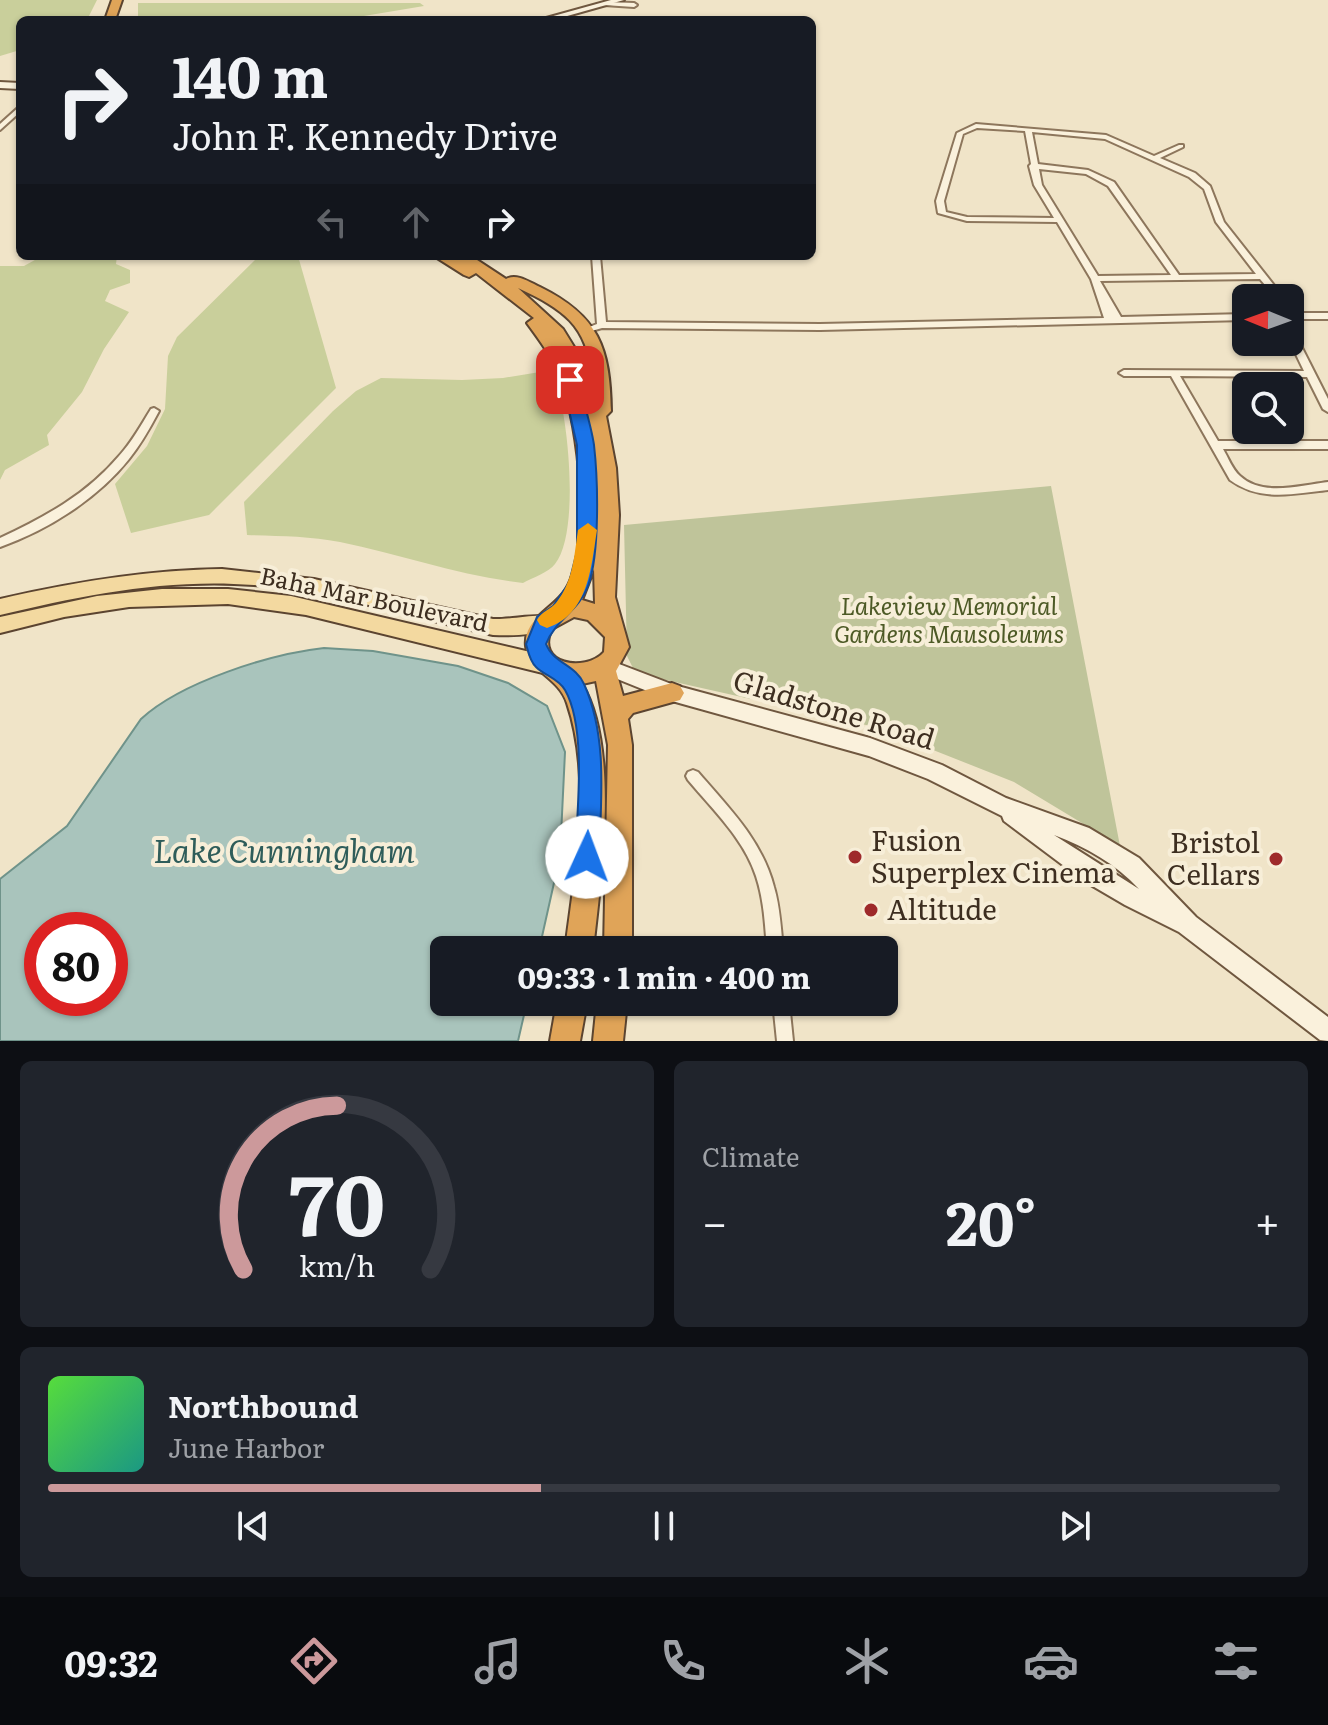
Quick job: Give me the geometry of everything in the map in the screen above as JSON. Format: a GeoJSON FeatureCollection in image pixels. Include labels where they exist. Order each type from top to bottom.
{"type":"FeatureCollection","features":[{"type":"Feature","properties":{"kind":"highway"},"geometry":{"type":"LineString","coordinates":[[448,260],[521,308],[547,338],[570,380],[585,445],[588,532],[579,586],[552,617],[536,644],[539,655],[580,696],[589,745],[587,873],[580,936]]}},
{"type":"Feature","properties":{"kind":"highway"},"geometry":{"type":"LineString","coordinates":[[468,260],[559,301],[595,327],[602,369],[602,435],[609,516],[603,596],[613,635],[605,668],[616,717],[622,785],[618,936]]}},
{"type":"Feature","properties":{"kind":"highway"},"geometry":{"type":"LineString","coordinates":[[483,268],[530,304],[563,337],[587,378],[602,435]]}},
{"type":"Feature","properties":{"kind":"highway"},"geometry":{"type":"LineString","coordinates":[[552,617],[589,609],[602,616],[613,635]]}},
{"type":"Feature","properties":{"kind":"highway"},"geometry":{"type":"LineString","coordinates":[[555,669],[580,674],[605,668]]}},
{"type":"Feature","properties":{"kind":"highway"},"geometry":{"type":"LineString","coordinates":[[616,717],[626,705],[672,693]]}},
{"type":"Feature","properties":{"kind":"highway"},"geometry":{"type":"LineString","coordinates":[[565,1041],[569,1016]]}},
{"type":"Feature","properties":{"kind":"highway"},"geometry":{"type":"LineString","coordinates":[[608,1041],[611,1016]]}},
{"type":"Feature","properties":{"kind":"main road"},"geometry":{"type":"LineString","coordinates":[[559,16],[620,0]]}},
{"type":"Feature","properties":{"kind":"main road","name":"Baha Mar Boulevard"},"geometry":{"type":"LineString","coordinates":[[0,607],[122,583],[224,577],[279,581],[493,627],[517,628],[552,617]]}},
{"type":"Feature","properties":{"kind":"main road","name":"Baha Mar Boulevard"},"geometry":{"type":"LineString","coordinates":[[0,625],[66,609],[144,598],[200,596],[259,599],[307,607],[555,669]]}},
{"type":"Feature","properties":{"kind":"main road","name":"Gladstone Road"},"geometry":{"type":"LineString","coordinates":[[613,635],[645,682]]}},
{"type":"Feature","properties":{"kind":"main road","name":"Gladstone Road"},"geometry":{"type":"LineString","coordinates":[[605,668],[672,693],[870,747],[935,772],[1001,806],[1082,835],[1131,865],[1188,925],[1328,1032]]}},
{"type":"Feature","properties":{"kind":"main road","name":"Gladstone Road"},"geometry":{"type":"LineString","coordinates":[[1001,806],[1061,856],[1124,894],[1188,925]]}},
{"type":"Feature","properties":{"kind":"main road"},"geometry":{"type":"LineString","coordinates":[[1061,856],[1060,847],[1066,837],[1082,835]]}},
{"type":"Feature","properties":{"kind":"main road"},"geometry":{"type":"LineString","coordinates":[[1124,894],[1132,888],[1131,865]]}},
{"type":"Feature","properties":{"kind":"street"},"geometry":{"type":"LineString","coordinates":[[606,4],[634,6]]}},
{"type":"Feature","properties":{"kind":"street"},"geometry":{"type":"LineString","coordinates":[[0,128],[16,112]]}},
{"type":"Feature","properties":{"kind":"street"},"geometry":{"type":"LineString","coordinates":[[942,213],[940,201],[960,133],[976,126],[1106,137],[1203,183],[1220,222],[1270,284]]}},
{"type":"Feature","properties":{"kind":"street"},"geometry":{"type":"LineString","coordinates":[[1028,130],[1038,185],[1114,319]]}},
{"type":"Feature","properties":{"kind":"street"},"geometry":{"type":"LineString","coordinates":[[1155,158],[1181,146]]}},
{"type":"Feature","properties":{"kind":"street"},"geometry":{"type":"LineString","coordinates":[[1033,166],[1088,172],[1111,184],[1176,276]]}},
{"type":"Feature","properties":{"kind":"street"},"geometry":{"type":"LineString","coordinates":[[929,216],[942,213],[967,219],[1058,220]]}},
{"type":"Feature","properties":{"kind":"street"},"geometry":{"type":"LineString","coordinates":[[596,260],[595,327],[820,327],[1232,317]]}},
{"type":"Feature","properties":{"kind":"street"},"geometry":{"type":"LineString","coordinates":[[1096,283],[1176,276],[1264,276]]}},
{"type":"Feature","properties":{"kind":"street"},"geometry":{"type":"LineString","coordinates":[[1304,315],[1328,316]]}},
{"type":"Feature","properties":{"kind":"street"},"geometry":{"type":"LineString","coordinates":[[1302,356],[1328,409]]}},
{"type":"Feature","properties":{"kind":"street"},"geometry":{"type":"LineString","coordinates":[[1173,372],[1234,477],[1252,491],[1328,486]]}},
{"type":"Feature","properties":{"kind":"street"},"geometry":{"type":"LineString","coordinates":[[1124,373],[1311,374]]}},
{"type":"Feature","properties":{"kind":"street"},"geometry":{"type":"LineString","coordinates":[[0,543],[81,500],[127,457],[154,411]]}},
{"type":"Feature","properties":{"kind":"street"},"geometry":{"type":"LineString","coordinates":[[1216,445],[1328,445]]}},
{"type":"Feature","properties":{"kind":"street"},"geometry":{"type":"LineString","coordinates":[[693,776],[750,846],[759,862],[768,891],[773,936]]}},
{"type":"Feature","properties":{"kind":"street"},"geometry":{"type":"LineString","coordinates":[[782,1016],[785,1041]]}},
{"type":"Feature","properties":{"kind":"green space"},"geometry":{"type":"Polygon","coordinates":[[[0,0],[97,0],[89,16],[16,16],[16,51],[0,56],[0,0]]]}},
{"type":"Feature","properties":{"kind":"green space"},"geometry":{"type":"Polygon","coordinates":[[[138,3],[420,3],[424,6],[364,16],[138,16],[138,3]]]}},
{"type":"Feature","properties":{"kind":"green space"},"geometry":{"type":"Polygon","coordinates":[[[35,260],[116,260],[116,264],[130,270],[130,283],[110,290],[105,301],[129,312],[104,349],[82,392],[47,435],[49,445],[5,470],[0,480],[0,266],[24,266],[35,260]]]}},
{"type":"Feature","properties":{"kind":"green space"},"geometry":{"type":"Polygon","coordinates":[[[255,260],[299,260],[336,388],[209,515],[131,533],[115,484],[147,446],[165,409],[168,356],[177,337],[255,260]]]}},
{"type":"Feature","properties":{"kind":"green space"},"geometry":{"type":"Polygon","coordinates":[[[552,370],[567,439],[570,498],[563,548],[555,564],[545,572],[523,583],[340,542],[247,535],[244,502],[356,391],[381,378],[462,380],[503,378],[552,370]]]}},
{"type":"Feature","properties":{"kind":"green space","name":"Lakeview Memorial Gardens Mausoleums"},"geometry":{"type":"Polygon","coordinates":[[[1051,486],[1120,846],[1014,782],[875,727],[648,676],[633,668],[627,656],[624,525],[1051,486]]]}},
{"type":"Feature","properties":{"kind":"water","name":"Lake Cunningham"},"geometry":{"type":"Polygon","coordinates":[[[324,648],[373,651],[458,666],[508,683],[547,706],[565,752],[560,856],[542,936],[430,936],[430,1016],[524,1016],[518,1041],[0,1041],[0,879],[67,826],[141,719],[179,693],[202,682],[278,656],[324,648]]]}},
{"type":"Feature","properties":{"kind":"slow traffic"},"geometry":{"type":"LineString","coordinates":[[547,620],[560,612],[579,586],[588,530]]}},
{"type":"Feature","properties":{"kind":"place","name":"Fusion Superplex Cinema"},"geometry":{"type":"Point","coordinates":[855,857]}},
{"type":"Feature","properties":{"kind":"place","name":"Bristol Cellars"},"geometry":{"type":"Point","coordinates":[1276,859]}},
{"type":"Feature","properties":{"kind":"place","name":"Altitude"},"geometry":{"type":"Point","coordinates":[871,910]}},
{"type":"Feature","properties":{"kind":"route"},"geometry":{"type":"LineString","coordinates":[[570,380],[583,425],[585,445],[588,500],[586,551],[579,586],[560,612],[544,623],[536,644],[542,661],[563,673],[574,685],[586,720],[590,779],[587,857]]}}]}
